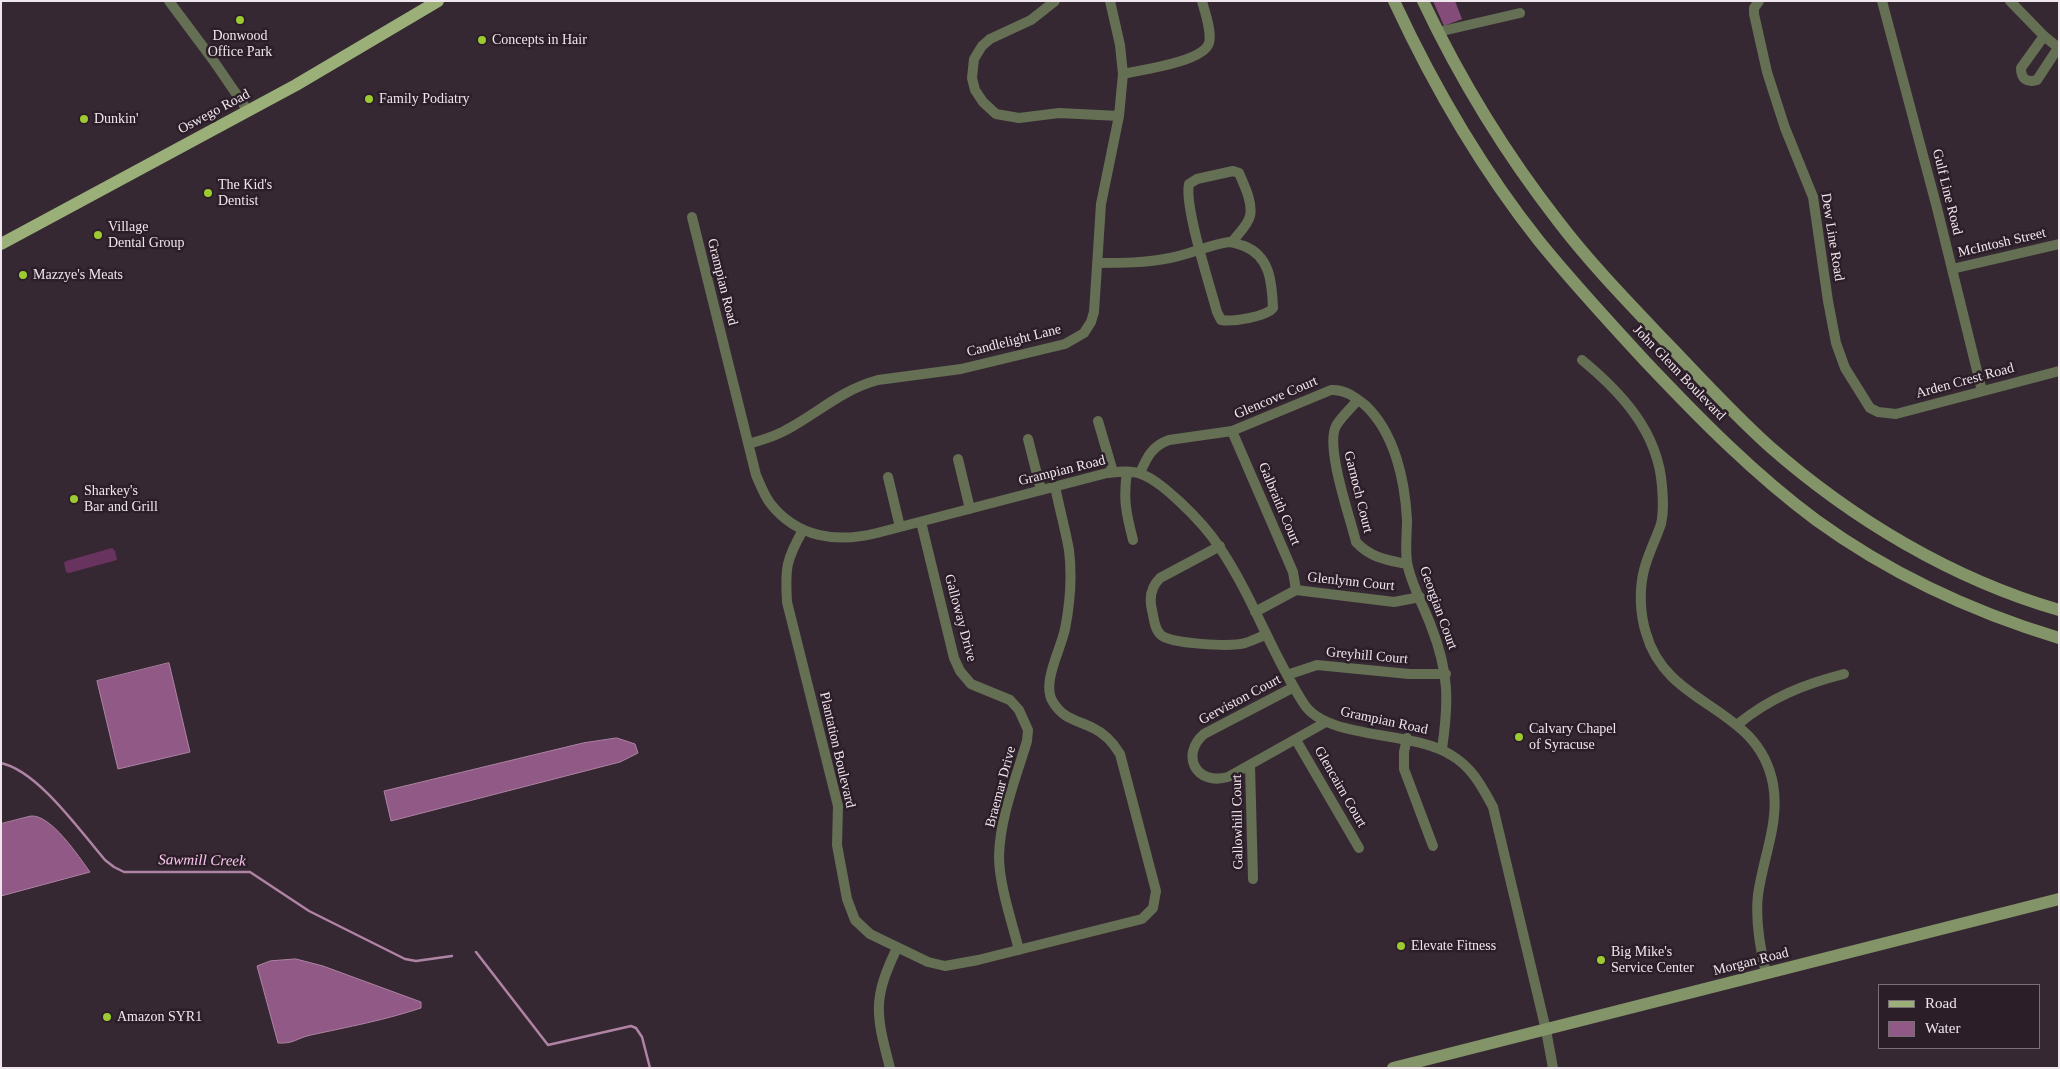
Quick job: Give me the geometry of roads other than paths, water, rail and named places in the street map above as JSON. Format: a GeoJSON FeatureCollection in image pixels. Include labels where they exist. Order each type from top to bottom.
{"type":"FeatureCollection","features":[{"type":"Feature","properties":{"kind":"main road","name":"Oswego Road"},"geometry":{"type":"LineString","coordinates":[[1,244],[248,111],[438,1]]}},
{"type":"Feature","properties":{"kind":"main road","name":"John Glenn Boulevard"},"geometry":{"type":"LineString","coordinates":[[1394,1],[1418,54],[1468,139],[1539,241],[1602,314],[1668,385],[1740,456],[1818,521],[1875,558],[1940,593],[1974,608],[2059,638]]}},
{"type":"Feature","properties":{"kind":"main road","name":"John Glenn Boulevard"},"geometry":{"type":"LineString","coordinates":[[1424,1],[1438,32],[1485,117],[1558,222],[1603,276],[1700,378],[1768,445],[1816,485],[1896,538],[1954,569],[1990,585],[2059,610]]}},
{"type":"Feature","properties":{"kind":"main road","name":"Morgan Road"},"geometry":{"type":"LineString","coordinates":[[1393,1068],[2059,899]]}},
{"type":"Feature","properties":{"kind":"street"},"geometry":{"type":"LineString","coordinates":[[169,1],[248,111]]}},
{"type":"Feature","properties":{"kind":"street"},"geometry":{"type":"LineString","coordinates":[[1055,1],[1031,20],[990,39],[982,46],[974,59],[972,78],[975,90],[983,102],[996,114],[1019,118],[1059,113],[1118,116]]}},
{"type":"Feature","properties":{"kind":"street","name":"Candlelight Lane"},"geometry":{"type":"LineString","coordinates":[[749,444],[786,430],[844,393],[865,384],[888,378],[961,368],[1006,359],[1065,344],[1080,336],[1091,322],[1094,312],[1101,204],[1118,116],[1123,74],[1120,45],[1110,1]]}},
{"type":"Feature","properties":{"kind":"street"},"geometry":{"type":"LineString","coordinates":[[1123,74],[1182,61],[1205,50],[1209,43],[1209,30],[1202,1]]}},
{"type":"Feature","properties":{"kind":"street","name":"Dew Line Road"},"geometry":{"type":"LineString","coordinates":[[1758,1],[1754,8],[1754,14],[1767,72],[1785,128],[1813,198],[1836,343],[1845,368],[1866,404],[1878,412]]}},
{"type":"Feature","properties":{"kind":"street","name":"Gulf Line Road"},"geometry":{"type":"LineString","coordinates":[[1882,1],[1982,391]]}},
{"type":"Feature","properties":{"kind":"street"},"geometry":{"type":"LineString","coordinates":[[2010,1],[2058,48],[2036,80],[2031,82],[2024,80],[2020,74],[2020,68],[2044,36]]}},
{"type":"Feature","properties":{"kind":"street"},"geometry":{"type":"LineString","coordinates":[[1438,32],[1520,12]]}},
{"type":"Feature","properties":{"kind":"street"},"geometry":{"type":"LineString","coordinates":[[1097,263],[1141,263],[1200,250],[1232,242],[1256,252],[1262,258],[1268,270],[1272,287],[1273,308],[1266,314],[1228,321],[1221,320],[1217,312],[1200,250],[1189,204],[1187,192],[1189,184],[1198,179],[1233,171],[1239,173],[1247,190],[1251,215],[1232,242]]}},
{"type":"Feature","properties":{"kind":"street","name":"Grampian Road"},"geometry":{"type":"LineString","coordinates":[[692,217],[756,475],[769,502],[782,517],[803,530],[830,538],[846,539],[921,522],[1113,472],[1140,473],[1173,495],[1220,546],[1287,675],[1306,707],[1316,717],[1338,727],[1407,738],[1442,749],[1471,771],[1492,807],[1546,1030],[1553,1068]]}},
{"type":"Feature","properties":{"kind":"street","name":"McIntosh Street"},"geometry":{"type":"LineString","coordinates":[[1952,268],[2059,244]]}},
{"type":"Feature","properties":{"kind":"street"},"geometry":{"type":"LineString","coordinates":[[1582,360],[1614,386],[1635,412],[1643,426],[1659,466],[1664,505],[1661,523],[1644,570],[1641,590],[1641,610],[1651,646],[1664,670],[1680,686],[1738,724],[1750,736],[1762,754],[1773,783],[1775,821],[1764,864],[1757,914],[1760,946],[1766,973]]}},
{"type":"Feature","properties":{"kind":"street","name":"Arden Crest Road"},"geometry":{"type":"LineString","coordinates":[[1878,412],[1896,414],[2059,371]]}},
{"type":"Feature","properties":{"kind":"street","name":"Glencove Court"},"geometry":{"type":"LineString","coordinates":[[1140,473],[1154,447],[1160,443],[1232,431],[1331,390],[1339,389],[1358,400]]}},
{"type":"Feature","properties":{"kind":"street","name":"Georgian Court"},"geometry":{"type":"LineString","coordinates":[[1358,400],[1374,414],[1384,430],[1400,472],[1405,500],[1407,564],[1441,653],[1446,674],[1446,720],[1442,749]]}},
{"type":"Feature","properties":{"kind":"street","name":"Garnoch Court"},"geometry":{"type":"LineString","coordinates":[[1358,400],[1336,425],[1332,438],[1333,454],[1356,542],[1365,552],[1377,558],[1407,564]]}},
{"type":"Feature","properties":{"kind":"street"},"geometry":{"type":"LineString","coordinates":[[1098,421],[1113,472]]}},
{"type":"Feature","properties":{"kind":"street","name":"Galbraith Court"},"geometry":{"type":"LineString","coordinates":[[1232,431],[1293,572],[1296,590]]}},
{"type":"Feature","properties":{"kind":"street"},"geometry":{"type":"LineString","coordinates":[[1028,439],[1041,490]]}},
{"type":"Feature","properties":{"kind":"street"},"geometry":{"type":"LineString","coordinates":[[958,459],[970,509]]}},
{"type":"Feature","properties":{"kind":"street"},"geometry":{"type":"LineString","coordinates":[[1127,472],[1124,493],[1126,510],[1134,540]]}},
{"type":"Feature","properties":{"kind":"street"},"geometry":{"type":"LineString","coordinates":[[888,477],[900,527]]}},
{"type":"Feature","properties":{"kind":"street","name":"Plantation Boulevard"},"geometry":{"type":"LineString","coordinates":[[803,530],[787,563],[785,572],[787,602],[838,806],[837,845],[847,900],[851,912],[861,927],[870,934],[928,962],[946,966],[1122,925],[1147,916],[1155,904],[1156,891],[1120,754],[1109,739],[1095,728],[1069,719],[1052,702],[1048,691],[1065,629],[1070,568],[1069,550],[1055,486]]}},
{"type":"Feature","properties":{"kind":"street","name":"Galloway Drive"},"geometry":{"type":"LineString","coordinates":[[921,522],[954,658],[960,671],[971,684],[1010,700],[1024,719]]}},
{"type":"Feature","properties":{"kind":"street"},"geometry":{"type":"LineString","coordinates":[[1220,546],[1160,578],[1153,584],[1151,606],[1156,629],[1160,635],[1173,642],[1244,644],[1266,635]]}},
{"type":"Feature","properties":{"kind":"street","name":"Glenlynn Court"},"geometry":{"type":"LineString","coordinates":[[1255,612],[1296,590],[1394,602],[1420,597]]}},
{"type":"Feature","properties":{"kind":"street","name":"Greyhill Court"},"geometry":{"type":"LineString","coordinates":[[1287,675],[1317,665],[1409,674],[1446,674]]}},
{"type":"Feature","properties":{"kind":"street"},"geometry":{"type":"LineString","coordinates":[[1738,724],[1753,712],[1791,690],[1844,674]]}},
{"type":"Feature","properties":{"kind":"street","name":"Gerviston Court"},"geometry":{"type":"LineString","coordinates":[[1250,765],[1219,779],[1211,779],[1197,771],[1193,763],[1193,752],[1199,738],[1204,734],[1294,687]]}},
{"type":"Feature","properties":{"kind":"street","name":"Braemar Drive"},"geometry":{"type":"LineString","coordinates":[[1019,950],[1006,899],[999,858],[1002,825],[1027,741],[1028,730],[1024,719]]}},
{"type":"Feature","properties":{"kind":"street"},"geometry":{"type":"LineString","coordinates":[[1250,765],[1326,722]]}},
{"type":"Feature","properties":{"kind":"street"},"geometry":{"type":"LineString","coordinates":[[1407,738],[1404,752],[1404,769],[1433,846]]}},
{"type":"Feature","properties":{"kind":"street","name":"Glencairn Court"},"geometry":{"type":"LineString","coordinates":[[1296,740],[1359,848]]}},
{"type":"Feature","properties":{"kind":"street","name":"Gallowhill Court"},"geometry":{"type":"LineString","coordinates":[[1250,765],[1253,879]]}},
{"type":"Feature","properties":{"kind":"street"},"geometry":{"type":"LineString","coordinates":[[890,1068],[880,1030],[878,1004],[885,973],[897,948]]}},
{"type":"Feature","properties":{"kind":"water"},"geometry":{"type":"Polygon","coordinates":[[[169,663],[190,752],[118,769],[97,681],[169,663]]]}},
{"type":"Feature","properties":{"kind":"water"},"geometry":{"type":"Polygon","coordinates":[[[617,738],[635,744],[638,753],[620,762],[391,821],[384,791],[583,743],[617,738]]]}},
{"type":"Feature","properties":{"kind":"water"},"geometry":{"type":"Polygon","coordinates":[[[31,816],[39,817],[56,829],[90,872],[1,896],[1,824],[31,816]]]}},
{"type":"Feature","properties":{"kind":"water"},"geometry":{"type":"Polygon","coordinates":[[[296,959],[323,966],[421,1002],[421,1008],[380,1020],[306,1036],[292,1042],[278,1043],[257,966],[270,961],[296,959]]]}},
{"type":"Feature","properties":{"kind":"waterway","name":"Sawmill Creek"},"geometry":{"type":"LineString","coordinates":[[1,763],[15,768],[44,790],[105,860],[124,872],[250,872],[309,911],[405,959],[416,961],[452,956]]}},
{"type":"Feature","properties":{"kind":"waterway","name":"Sawmill Creek"},"geometry":{"type":"LineString","coordinates":[[476,952],[548,1045],[631,1026],[636,1028],[642,1037],[650,1068]]}},
{"type":"Feature","properties":{"kind":"place","name":"Donwood Office Park"},"geometry":{"type":"Point","coordinates":[240,20]}},
{"type":"Feature","properties":{"kind":"place","name":"Concepts in Hair"},"geometry":{"type":"Point","coordinates":[482,40]}},
{"type":"Feature","properties":{"kind":"place","name":"Family Podiatry"},"geometry":{"type":"Point","coordinates":[369,99]}},
{"type":"Feature","properties":{"kind":"place","name":"Dunkin'"},"geometry":{"type":"Point","coordinates":[84,119]}},
{"type":"Feature","properties":{"kind":"place","name":"The Kid's Dentist"},"geometry":{"type":"Point","coordinates":[208,193]}},
{"type":"Feature","properties":{"kind":"place","name":"Village Dental Group"},"geometry":{"type":"Point","coordinates":[98,235]}},
{"type":"Feature","properties":{"kind":"place","name":"Mazzye's Meats"},"geometry":{"type":"Point","coordinates":[23,275]}},
{"type":"Feature","properties":{"kind":"place","name":"Sharkey's Bar and Grill"},"geometry":{"type":"Point","coordinates":[74,499]}},
{"type":"Feature","properties":{"kind":"place","name":"Calvary Chapel of Syracuse"},"geometry":{"type":"Point","coordinates":[1519,737]}},
{"type":"Feature","properties":{"kind":"place","name":"Elevate Fitness"},"geometry":{"type":"Point","coordinates":[1401,946]}},
{"type":"Feature","properties":{"kind":"place","name":"Big Mike's Service Center"},"geometry":{"type":"Point","coordinates":[1601,960]}},
{"type":"Feature","properties":{"kind":"place","name":"Amazon SYR1"},"geometry":{"type":"Point","coordinates":[107,1017]}}]}
